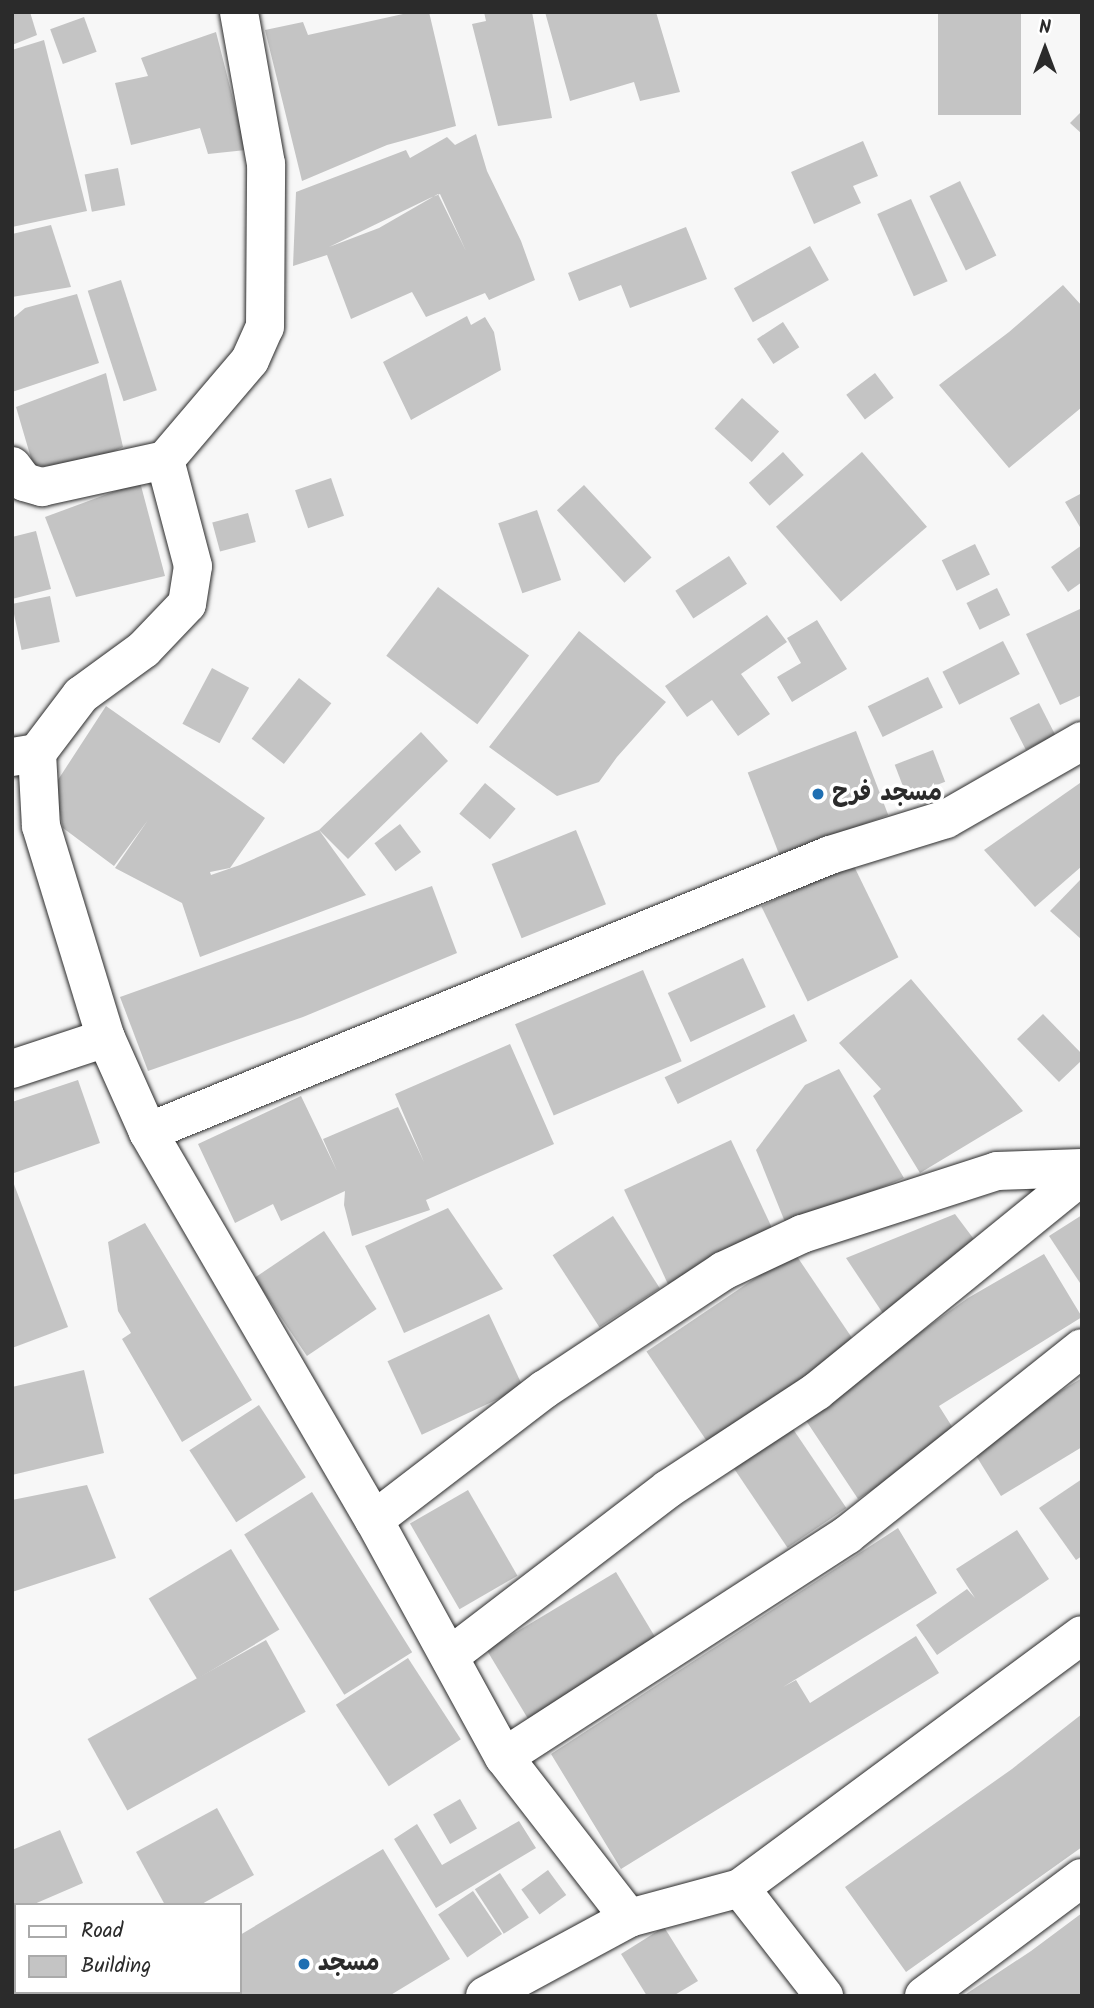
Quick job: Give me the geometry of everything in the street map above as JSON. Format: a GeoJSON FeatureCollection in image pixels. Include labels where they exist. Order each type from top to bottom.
{"type":"FeatureCollection","features":[{"type":"Feature","properties":{"kind":"street"},"geometry":{"type":"LineString","coordinates":[[12,466],[24,482],[42,487],[165,460],[250,360],[265,327],[266,164],[239,12]]}},
{"type":"Feature","properties":{"kind":"street"},"geometry":{"type":"LineString","coordinates":[[165,460],[193,566],[187,604],[144,649],[81,695],[24,755],[41,826],[106,1038],[148,1132],[451,1655],[504,1757],[629,1918]]}},
{"type":"Feature","properties":{"kind":"street"},"geometry":{"type":"LineString","coordinates":[[148,1132],[830,855],[946,819],[1082,741]]}},
{"type":"Feature","properties":{"kind":"street"},"geometry":{"type":"LineString","coordinates":[[12,1069],[106,1038]]}},
{"type":"Feature","properties":{"kind":"street"},"geometry":{"type":"LineString","coordinates":[[374,1520],[545,1389],[723,1272],[802,1234],[996,1171],[1082,1168]]}},
{"type":"Feature","properties":{"kind":"street"},"geometry":{"type":"LineString","coordinates":[[451,1655],[668,1489],[817,1391],[1082,1176]]}},
{"type":"Feature","properties":{"kind":"street"},"geometry":{"type":"LineString","coordinates":[[504,1757],[847,1535],[1082,1348]]}},
{"type":"Feature","properties":{"kind":"street"},"geometry":{"type":"LineString","coordinates":[[485,1996],[629,1918],[740,1888],[1082,1636]]}},
{"type":"Feature","properties":{"kind":"street"},"geometry":{"type":"LineString","coordinates":[[924,1996],[1082,1878]]}},
{"type":"Feature","properties":{"kind":"street"},"geometry":{"type":"LineString","coordinates":[[740,1888],[824,1996]]}},
{"type":"Feature","properties":{"kind":"building"},"geometry":{"type":"Polygon","coordinates":[[[12,12],[30,12],[37,35],[12,45],[12,12]]]}},
{"type":"Feature","properties":{"kind":"building"},"geometry":{"type":"Polygon","coordinates":[[[412,12],[429,12],[456,126],[387,145],[302,181],[265,30],[303,22],[308,35],[412,12]]]}},
{"type":"Feature","properties":{"kind":"building"},"geometry":{"type":"Polygon","coordinates":[[[484,12],[532,12],[552,118],[498,126],[472,24],[486,21],[484,12]]]}},
{"type":"Feature","properties":{"kind":"building"},"geometry":{"type":"Polygon","coordinates":[[[545,12],[656,12],[680,92],[640,101],[634,82],[570,101],[545,12]]]}},
{"type":"Feature","properties":{"kind":"building"},"geometry":{"type":"Polygon","coordinates":[[[938,12],[1021,12],[1021,115],[938,115],[938,12]]]}},
{"type":"Feature","properties":{"kind":"building"},"geometry":{"type":"Polygon","coordinates":[[[84,17],[97,52],[63,64],[50,29],[84,17]]]}},
{"type":"Feature","properties":{"kind":"building"},"geometry":{"type":"Polygon","coordinates":[[[216,32],[246,150],[208,154],[200,128],[131,145],[115,83],[148,76],[141,58],[216,32]]]}},
{"type":"Feature","properties":{"kind":"building"},"geometry":{"type":"Polygon","coordinates":[[[44,40],[87,211],[12,227],[12,50],[44,40]]]}},
{"type":"Feature","properties":{"kind":"building"},"geometry":{"type":"Polygon","coordinates":[[[1082,111],[1082,134],[1070,123],[1082,111]]]}},
{"type":"Feature","properties":{"kind":"building"},"geometry":{"type":"Polygon","coordinates":[[[476,134],[487,171],[521,241],[535,280],[489,300],[485,293],[426,317],[412,292],[351,319],[327,255],[293,266],[296,192],[406,150],[410,158],[447,137],[455,145],[476,134]],[[440,194],[438,195],[466,251],[440,194]],[[433,197],[329,247],[379,228],[433,197]]]}},
{"type":"Feature","properties":{"kind":"building"},"geometry":{"type":"Polygon","coordinates":[[[863,141],[878,176],[853,186],[861,203],[814,224],[791,172],[863,141]]]}},
{"type":"Feature","properties":{"kind":"building"},"geometry":{"type":"Polygon","coordinates":[[[118,168],[125,205],[92,212],[85,174],[118,168]]]}},
{"type":"Feature","properties":{"kind":"building"},"geometry":{"type":"Polygon","coordinates":[[[960,181],[996,256],[966,271],[929,196],[960,181]]]}},
{"type":"Feature","properties":{"kind":"building"},"geometry":{"type":"Polygon","coordinates":[[[911,199],[948,281],[914,296],[877,214],[911,199]]]}},
{"type":"Feature","properties":{"kind":"building"},"geometry":{"type":"Polygon","coordinates":[[[51,225],[71,287],[12,297],[12,234],[51,225]]]}},
{"type":"Feature","properties":{"kind":"building"},"geometry":{"type":"Polygon","coordinates":[[[686,227],[707,279],[630,308],[621,285],[579,301],[568,273],[686,227]]]}},
{"type":"Feature","properties":{"kind":"building"},"geometry":{"type":"Polygon","coordinates":[[[810,246],[829,280],[753,322],[734,288],[810,246]]]}},
{"type":"Feature","properties":{"kind":"building"},"geometry":{"type":"Polygon","coordinates":[[[121,280],[157,390],[124,401],[88,291],[121,280]]]}},
{"type":"Feature","properties":{"kind":"building"},"geometry":{"type":"Polygon","coordinates":[[[1063,285],[1082,306],[1082,407],[1009,468],[939,385],[1009,332],[1063,285]]]}},
{"type":"Feature","properties":{"kind":"building"},"geometry":{"type":"Polygon","coordinates":[[[77,294],[99,363],[12,392],[12,319],[25,308],[77,294]]]}},
{"type":"Feature","properties":{"kind":"building"},"geometry":{"type":"Polygon","coordinates":[[[467,316],[471,325],[485,317],[494,332],[501,370],[411,420],[383,362],[467,316]]]}},
{"type":"Feature","properties":{"kind":"building"},"geometry":{"type":"Polygon","coordinates":[[[783,322],[799,347],[773,364],[757,339],[783,322]]]}},
{"type":"Feature","properties":{"kind":"building"},"geometry":{"type":"Polygon","coordinates":[[[106,373],[123,447],[76,469],[33,465],[16,407],[106,373]]]}},
{"type":"Feature","properties":{"kind":"building"},"geometry":{"type":"Polygon","coordinates":[[[875,373],[894,398],[865,419],[846,395],[875,373]]]}},
{"type":"Feature","properties":{"kind":"building"},"geometry":{"type":"Polygon","coordinates":[[[742,398],[779,431],[752,462],[715,428],[742,398]]]}},
{"type":"Feature","properties":{"kind":"building"},"geometry":{"type":"Polygon","coordinates":[[[783,452],[804,475],[770,506],[749,483],[783,452]]]}},
{"type":"Feature","properties":{"kind":"building"},"geometry":{"type":"Polygon","coordinates":[[[862,452],[927,527],[841,602],[776,527],[862,452]]]}},
{"type":"Feature","properties":{"kind":"building"},"geometry":{"type":"Polygon","coordinates":[[[331,478],[344,516],[308,528],[295,490],[331,478]]]}},
{"type":"Feature","properties":{"kind":"building"},"geometry":{"type":"Polygon","coordinates":[[[140,482],[165,576],[76,597],[45,517],[140,482]]]}},
{"type":"Feature","properties":{"kind":"building"},"geometry":{"type":"Polygon","coordinates":[[[584,485],[652,557],[624,583],[557,510],[584,485]]]}},
{"type":"Feature","properties":{"kind":"building"},"geometry":{"type":"Polygon","coordinates":[[[1082,493],[1082,526],[1080,527],[1065,502],[1082,493]]]}},
{"type":"Feature","properties":{"kind":"building"},"geometry":{"type":"Polygon","coordinates":[[[537,510],[561,580],[522,593],[498,523],[537,510]]]}},
{"type":"Feature","properties":{"kind":"building"},"geometry":{"type":"Polygon","coordinates":[[[248,513],[256,542],[220,552],[212,523],[248,513]]]}},
{"type":"Feature","properties":{"kind":"building"},"geometry":{"type":"Polygon","coordinates":[[[36,531],[51,589],[12,599],[12,537],[36,531]]]}},
{"type":"Feature","properties":{"kind":"building"},"geometry":{"type":"Polygon","coordinates":[[[975,544],[990,575],[957,591],[942,560],[975,544]]]}},
{"type":"Feature","properties":{"kind":"building"},"geometry":{"type":"Polygon","coordinates":[[[1082,545],[1082,582],[1068,592],[1051,567],[1082,545]]]}},
{"type":"Feature","properties":{"kind":"building"},"geometry":{"type":"Polygon","coordinates":[[[729,556],[747,584],[693,619],[675,591],[729,556]]]}},
{"type":"Feature","properties":{"kind":"building"},"geometry":{"type":"Polygon","coordinates":[[[438,587],[529,656],[477,724],[386,656],[438,587]]]}},
{"type":"Feature","properties":{"kind":"building"},"geometry":{"type":"Polygon","coordinates":[[[997,588],[1010,615],[980,630],[966,603],[997,588]]]}},
{"type":"Feature","properties":{"kind":"building"},"geometry":{"type":"Polygon","coordinates":[[[50,596],[60,642],[22,650],[12,604],[50,596]]]}},
{"type":"Feature","properties":{"kind":"building"},"geometry":{"type":"Polygon","coordinates":[[[1080,609],[1082,695],[1060,705],[1026,634],[1080,609]]]}},
{"type":"Feature","properties":{"kind":"building"},"geometry":{"type":"Polygon","coordinates":[[[767,615],[787,642],[741,674],[770,714],[738,736],[712,700],[687,717],[665,686],[767,615]]]}},
{"type":"Feature","properties":{"kind":"building"},"geometry":{"type":"Polygon","coordinates":[[[817,620],[847,669],[792,702],[777,677],[801,663],[787,638],[817,620]]]}},
{"type":"Feature","properties":{"kind":"building"},"geometry":{"type":"Polygon","coordinates":[[[579,631],[666,702],[617,757],[599,782],[557,796],[489,747],[579,631]]]}},
{"type":"Feature","properties":{"kind":"building"},"geometry":{"type":"Polygon","coordinates":[[[1003,641],[1020,674],[959,705],[942,672],[1003,641]]]}},
{"type":"Feature","properties":{"kind":"building"},"geometry":{"type":"Polygon","coordinates":[[[212,668],[249,688],[220,743],[182,724],[212,668]]]}},
{"type":"Feature","properties":{"kind":"building"},"geometry":{"type":"Polygon","coordinates":[[[928,677],[943,708],[883,737],[868,706],[928,677]]]}},
{"type":"Feature","properties":{"kind":"building"},"geometry":{"type":"Polygon","coordinates":[[[299,678],[331,703],[284,764],[252,739],[299,678]]]}},
{"type":"Feature","properties":{"kind":"building"},"geometry":{"type":"Polygon","coordinates":[[[1039,703],[1055,735],[1026,750],[1010,718],[1039,703]]]}},
{"type":"Feature","properties":{"kind":"building"},"geometry":{"type":"Polygon","coordinates":[[[106,706],[265,818],[230,868],[210,872],[211,875],[240,865],[319,830],[366,895],[200,957],[182,903],[115,868],[148,820],[114,866],[63,828],[54,786],[106,706]]]}},
{"type":"Feature","properties":{"kind":"building","name":"مسجد فرح"},"geometry":{"type":"Polygon","coordinates":[[[856,731],[888,815],[780,857],[748,773],[856,731]]]}},
{"type":"Feature","properties":{"kind":"building"},"geometry":{"type":"Polygon","coordinates":[[[421,732],[448,761],[348,859],[319,830],[421,732]]]}},
{"type":"Feature","properties":{"kind":"building"},"geometry":{"type":"Polygon","coordinates":[[[933,750],[945,782],[907,796],[895,765],[933,750]]]}},
{"type":"Feature","properties":{"kind":"building"},"geometry":{"type":"Polygon","coordinates":[[[485,783],[516,809],[490,839],[459,814],[485,783]]]}},
{"type":"Feature","properties":{"kind":"building"},"geometry":{"type":"Polygon","coordinates":[[[1080,783],[1082,866],[1035,907],[984,850],[1080,783]]]}},
{"type":"Feature","properties":{"kind":"building"},"geometry":{"type":"Polygon","coordinates":[[[400,824],[421,852],[396,871],[374,843],[400,824]]]}},
{"type":"Feature","properties":{"kind":"building"},"geometry":{"type":"Polygon","coordinates":[[[576,830],[606,904],[522,938],[492,864],[576,830]]]}},
{"type":"Feature","properties":{"kind":"building"},"geometry":{"type":"Polygon","coordinates":[[[852,862],[898,957],[808,1002],[761,906],[852,862]]]}},
{"type":"Feature","properties":{"kind":"building"},"geometry":{"type":"Polygon","coordinates":[[[1082,878],[1082,940],[1050,911],[1082,878]]]}},
{"type":"Feature","properties":{"kind":"building"},"geometry":{"type":"Polygon","coordinates":[[[432,886],[457,953],[303,1017],[148,1071],[120,997],[432,886]]]}},
{"type":"Feature","properties":{"kind":"building"},"geometry":{"type":"Polygon","coordinates":[[[743,958],[766,1007],[691,1042],[668,993],[743,958]]]}},
{"type":"Feature","properties":{"kind":"building"},"geometry":{"type":"Polygon","coordinates":[[[643,970],[682,1061],[554,1115],[515,1024],[643,970]]]}},
{"type":"Feature","properties":{"kind":"building"},"geometry":{"type":"Polygon","coordinates":[[[911,979],[1023,1111],[920,1173],[873,1096],[881,1089],[839,1043],[911,979]]]}},
{"type":"Feature","properties":{"kind":"building"},"geometry":{"type":"Polygon","coordinates":[[[794,1014],[807,1041],[678,1104],[665,1077],[794,1014]]]}},
{"type":"Feature","properties":{"kind":"building"},"geometry":{"type":"Polygon","coordinates":[[[1043,1014],[1082,1054],[1082,1060],[1059,1082],[1017,1039],[1043,1014]]]}},
{"type":"Feature","properties":{"kind":"building"},"geometry":{"type":"Polygon","coordinates":[[[510,1044],[554,1144],[426,1200],[430,1210],[352,1236],[344,1205],[345,1191],[281,1221],[273,1204],[235,1223],[198,1144],[301,1096],[337,1171],[323,1139],[398,1107],[424,1162],[395,1094],[510,1044]]]}},
{"type":"Feature","properties":{"kind":"building"},"geometry":{"type":"Polygon","coordinates":[[[839,1069],[904,1178],[787,1227],[756,1150],[805,1085],[839,1069]]]}},
{"type":"Feature","properties":{"kind":"building"},"geometry":{"type":"Polygon","coordinates":[[[78,1080],[100,1143],[14,1173],[12,1102],[78,1080]]]}},
{"type":"Feature","properties":{"kind":"building"},"geometry":{"type":"Polygon","coordinates":[[[731,1140],[776,1236],[669,1286],[624,1190],[731,1140]]]}},
{"type":"Feature","properties":{"kind":"building"},"geometry":{"type":"Polygon","coordinates":[[[12,1179],[68,1327],[12,1348],[12,1179]]]}},
{"type":"Feature","properties":{"kind":"building"},"geometry":{"type":"Polygon","coordinates":[[[448,1208],[503,1289],[404,1333],[365,1246],[448,1208]]]}},
{"type":"Feature","properties":{"kind":"building"},"geometry":{"type":"Polygon","coordinates":[[[955,1214],[982,1250],[884,1315],[846,1258],[955,1214]]]}},
{"type":"Feature","properties":{"kind":"building"},"geometry":{"type":"Polygon","coordinates":[[[1082,1215],[1082,1286],[1049,1236],[1082,1215]]]}},
{"type":"Feature","properties":{"kind":"building"},"geometry":{"type":"Polygon","coordinates":[[[613,1216],[660,1288],[599,1327],[553,1255],[613,1216]]]}},
{"type":"Feature","properties":{"kind":"building"},"geometry":{"type":"Polygon","coordinates":[[[145,1223],[252,1400],[182,1442],[122,1339],[131,1333],[118,1311],[108,1242],[145,1223]]]}},
{"type":"Feature","properties":{"kind":"building"},"geometry":{"type":"Polygon","coordinates":[[[324,1231],[377,1309],[307,1356],[254,1278],[324,1231]]]}},
{"type":"Feature","properties":{"kind":"building"},"geometry":{"type":"Polygon","coordinates":[[[794,1252],[857,1345],[709,1444],[646,1352],[794,1252]]]}},
{"type":"Feature","properties":{"kind":"building"},"geometry":{"type":"Polygon","coordinates":[[[1044,1254],[1082,1317],[939,1406],[958,1436],[858,1499],[803,1416],[968,1298],[1044,1254]]]}},
{"type":"Feature","properties":{"kind":"building"},"geometry":{"type":"Polygon","coordinates":[[[489,1314],[523,1387],[422,1435],[387,1361],[489,1314]]]}},
{"type":"Feature","properties":{"kind":"building"},"geometry":{"type":"Polygon","coordinates":[[[84,1370],[104,1453],[12,1475],[12,1387],[84,1370]]]}},
{"type":"Feature","properties":{"kind":"building"},"geometry":{"type":"Polygon","coordinates":[[[1082,1378],[1082,1447],[1001,1496],[970,1446],[1082,1378]]]}},
{"type":"Feature","properties":{"kind":"building"},"geometry":{"type":"Polygon","coordinates":[[[259,1405],[306,1477],[236,1522],[189,1450],[259,1405]]]}},
{"type":"Feature","properties":{"kind":"building"},"geometry":{"type":"Polygon","coordinates":[[[791,1426],[846,1508],[787,1548],[732,1466],[791,1426]]]}},
{"type":"Feature","properties":{"kind":"building"},"geometry":{"type":"Polygon","coordinates":[[[1082,1479],[1082,1556],[1076,1560],[1039,1508],[1082,1479]]]}},
{"type":"Feature","properties":{"kind":"building"},"geometry":{"type":"Polygon","coordinates":[[[87,1485],[116,1558],[12,1592],[12,1500],[87,1485]]]}},
{"type":"Feature","properties":{"kind":"building"},"geometry":{"type":"Polygon","coordinates":[[[468,1490],[518,1576],[459,1609],[410,1524],[468,1490]]]}},
{"type":"Feature","properties":{"kind":"building"},"geometry":{"type":"Polygon","coordinates":[[[312,1492],[412,1652],[344,1695],[244,1534],[312,1492]]]}},
{"type":"Feature","properties":{"kind":"building"},"geometry":{"type":"Polygon","coordinates":[[[898,1528],[937,1593],[783,1687],[796,1680],[810,1703],[916,1636],[939,1673],[621,1869],[551,1754],[898,1528]]]}},
{"type":"Feature","properties":{"kind":"building"},"geometry":{"type":"Polygon","coordinates":[[[1017,1530],[1049,1579],[937,1655],[916,1625],[967,1589],[975,1598],[956,1569],[1017,1530]]]}},
{"type":"Feature","properties":{"kind":"building"},"geometry":{"type":"Polygon","coordinates":[[[231,1549],[279,1630],[197,1679],[149,1598],[231,1549]]]}},
{"type":"Feature","properties":{"kind":"building"},"geometry":{"type":"Polygon","coordinates":[[[616,1572],[660,1645],[530,1723],[487,1650],[616,1572]]]}},
{"type":"Feature","properties":{"kind":"building"},"geometry":{"type":"Polygon","coordinates":[[[266,1640],[306,1712],[127,1811],[88,1739],[266,1640]]]}},
{"type":"Feature","properties":{"kind":"building"},"geometry":{"type":"Polygon","coordinates":[[[408,1658],[461,1739],[389,1786],[336,1705],[408,1658]]]}},
{"type":"Feature","properties":{"kind":"building"},"geometry":{"type":"Polygon","coordinates":[[[1082,1714],[1082,1847],[906,1972],[845,1887],[1012,1769],[1082,1714]]]}},
{"type":"Feature","properties":{"kind":"building"},"geometry":{"type":"Polygon","coordinates":[[[460,1799],[477,1828],[450,1844],[433,1814],[460,1799]]]}},
{"type":"Feature","properties":{"kind":"building"},"geometry":{"type":"Polygon","coordinates":[[[217,1808],[254,1875],[204,1903],[164,1903],[136,1852],[217,1808]]]}},
{"type":"Feature","properties":{"kind":"building"},"geometry":{"type":"Polygon","coordinates":[[[519,1821],[536,1848],[436,1908],[394,1839],[417,1824],[442,1865],[519,1821]]]}},
{"type":"Feature","properties":{"kind":"building"},"geometry":{"type":"Polygon","coordinates":[[[60,1830],[83,1883],[37,1903],[14,1903],[12,1913],[12,1850],[60,1830]]]}},
{"type":"Feature","properties":{"kind":"building"},"geometry":{"type":"Polygon","coordinates":[[[383,1849],[450,1959],[389,1996],[204,1996],[203,1994],[242,1994],[242,1934],[383,1849]]]}},
{"type":"Feature","properties":{"kind":"building"},"geometry":{"type":"Polygon","coordinates":[[[548,1870],[566,1895],[540,1914],[521,1889],[548,1870]]]}},
{"type":"Feature","properties":{"kind":"building"},"geometry":{"type":"Polygon","coordinates":[[[500,1873],[529,1917],[504,1934],[475,1889],[500,1873]]]}},
{"type":"Feature","properties":{"kind":"building"},"geometry":{"type":"Polygon","coordinates":[[[473,1891],[502,1934],[467,1958],[438,1914],[473,1891]]]}},
{"type":"Feature","properties":{"kind":"building"},"geometry":{"type":"Polygon","coordinates":[[[1082,1913],[1082,1996],[963,1996],[1031,1951],[1082,1913]]]}},
{"type":"Feature","properties":{"kind":"building"},"geometry":{"type":"Polygon","coordinates":[[[664,1927],[698,1981],[673,1996],[647,1996],[621,1954],[664,1927]]]}},
{"type":"Feature","properties":{"kind":"place","name":"مسجد فرح"},"geometry":{"type":"Point","coordinates":[818,794]}},
{"type":"Feature","properties":{"kind":"place","name":"مسجد"},"geometry":{"type":"Point","coordinates":[304,1964]}}]}
